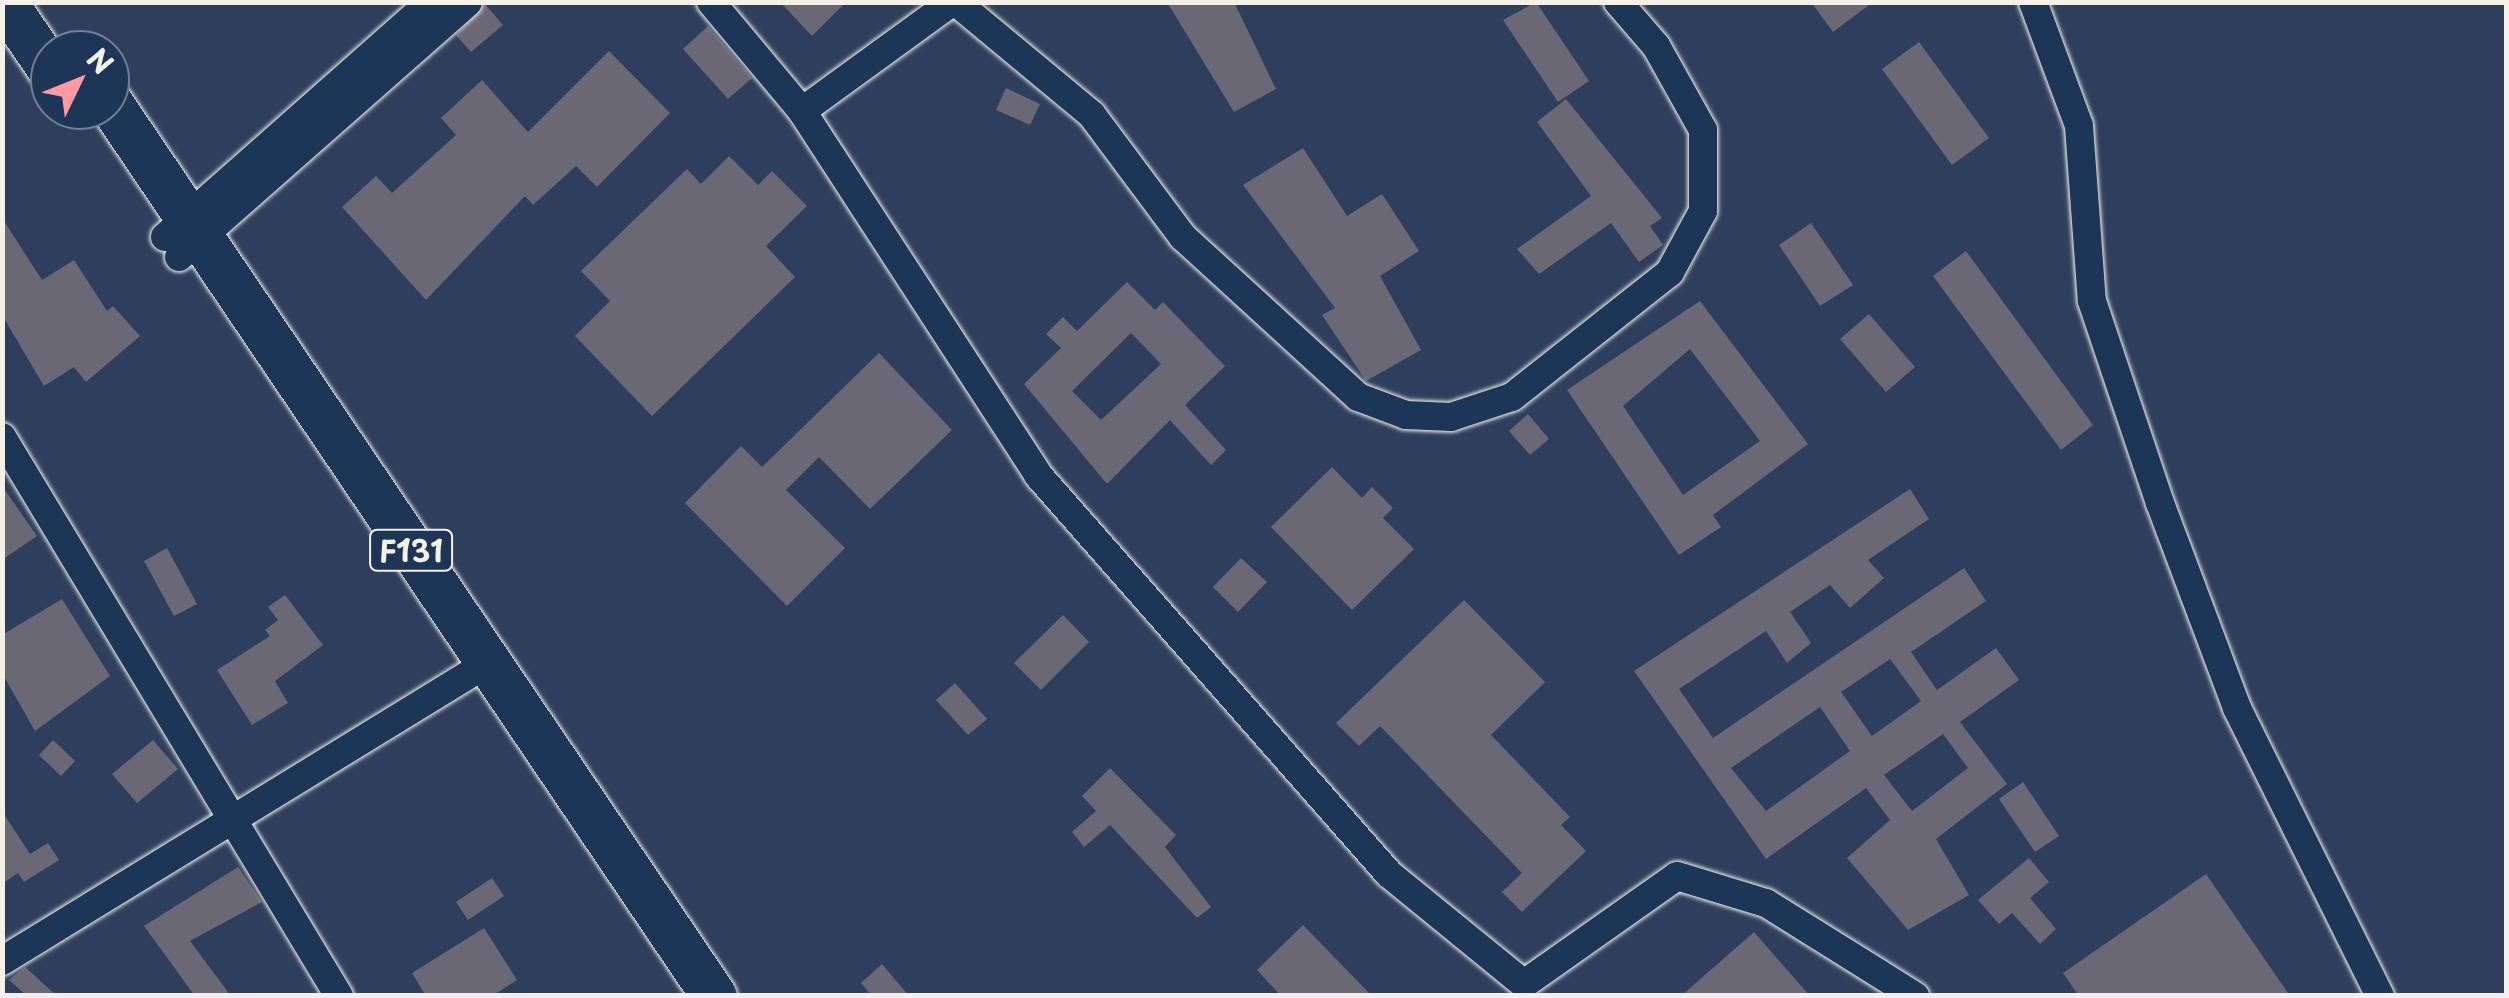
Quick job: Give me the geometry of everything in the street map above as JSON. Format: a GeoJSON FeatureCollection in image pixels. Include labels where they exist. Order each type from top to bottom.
{"type":"FeatureCollection","features":[{"type":"Feature","properties":{"kind":"main road"},"geometry":{"type":"LineString","coordinates":[[4,2],[30,40]]}},
{"type":"Feature","properties":{"kind":"main road"},"geometry":{"type":"LineString","coordinates":[[41,2],[60,30]]}},
{"type":"Feature","properties":{"kind":"main road","name":"F131"},"geometry":{"type":"LineString","coordinates":[[95,130],[184,237]]}},
{"type":"Feature","properties":{"kind":"main road","name":"F131"},"geometry":{"type":"LineString","coordinates":[[124,130],[184,237],[474,672],[680,996]]}},
{"type":"Feature","properties":{"kind":"main road","name":"F131"},"geometry":{"type":"LineString","coordinates":[[474,672],[714,996]]}},
{"type":"Feature","properties":{"kind":"street"},"geometry":{"type":"LineString","coordinates":[[184,237],[431,2]]}},
{"type":"Feature","properties":{"kind":"street"},"geometry":{"type":"LineString","coordinates":[[184,237],[468,2]]}},
{"type":"Feature","properties":{"kind":"street"},"geometry":{"type":"LineString","coordinates":[[711,2],[802,111],[1038,475],[1389,874],[1524,984],[1677,876],[1766,903],[1915,996]]}},
{"type":"Feature","properties":{"kind":"street"},"geometry":{"type":"LineString","coordinates":[[802,111],[954,2],[1092,116],[1183,236],[1358,398],[1406,415],[1451,417],[1512,397],[1670,272],[1704,211],[1703,130],[1656,46],[1618,2]]}},
{"type":"Feature","properties":{"kind":"street"},"geometry":{"type":"LineString","coordinates":[[2033,2],[2079,126],[2092,301],[2160,502],[2237,708],[2380,996]]}},
{"type":"Feature","properties":{"kind":"street"},"geometry":{"type":"LineString","coordinates":[[2,437],[340,996]]}},
{"type":"Feature","properties":{"kind":"street"},"geometry":{"type":"LineString","coordinates":[[2,961],[236,822],[474,672]]}},
{"type":"Feature","properties":{"kind":"building"},"geometry":{"type":"Polygon","coordinates":[[[780,2],[846,2],[812,36],[780,2]]]}},
{"type":"Feature","properties":{"kind":"building"},"geometry":{"type":"Polygon","coordinates":[[[1167,2],[1234,2],[1276,89],[1234,112],[1167,2]]]}},
{"type":"Feature","properties":{"kind":"building"},"geometry":{"type":"Polygon","coordinates":[[[1536,2],[1589,81],[1558,102],[1503,20],[1536,2]]]}},
{"type":"Feature","properties":{"kind":"building"},"geometry":{"type":"Polygon","coordinates":[[[1811,2],[1873,2],[1833,32],[1811,2]]]}},
{"type":"Feature","properties":{"kind":"building"},"geometry":{"type":"Polygon","coordinates":[[[485,4],[503,25],[471,52],[456,35],[485,4]]]}},
{"type":"Feature","properties":{"kind":"building"},"geometry":{"type":"Polygon","coordinates":[[[708,26],[752,78],[728,99],[683,49],[708,26]]]}},
{"type":"Feature","properties":{"kind":"building"},"geometry":{"type":"Polygon","coordinates":[[[1919,42],[1989,138],[1952,165],[1882,69],[1919,42]]]}},
{"type":"Feature","properties":{"kind":"building"},"geometry":{"type":"Polygon","coordinates":[[[609,51],[670,113],[597,187],[576,166],[533,205],[525,196],[426,300],[342,207],[376,176],[392,193],[456,135],[441,118],[482,80],[528,132],[609,51]]]}},
{"type":"Feature","properties":{"kind":"building"},"geometry":{"type":"Polygon","coordinates":[[[1006,88],[1040,104],[1030,125],[996,110],[1006,88]]]}},
{"type":"Feature","properties":{"kind":"building"},"geometry":{"type":"Polygon","coordinates":[[[1566,99],[1662,218],[1650,226],[1663,245],[1639,262],[1611,223],[1539,274],[1517,249],[1591,196],[1537,122],[1566,99]]]}},
{"type":"Feature","properties":{"kind":"building"},"geometry":{"type":"Polygon","coordinates":[[[1303,148],[1347,216],[1382,194],[1419,251],[1380,276],[1421,350],[1366,381],[1322,315],[1335,308],[1243,185],[1303,148]]]}},
{"type":"Feature","properties":{"kind":"building"},"geometry":{"type":"Polygon","coordinates":[[[729,156],[758,185],[772,171],[807,206],[766,246],[795,277],[652,416],[575,336],[610,301],[581,271],[687,169],[701,184],[729,156]]]}},
{"type":"Feature","properties":{"kind":"building"},"geometry":{"type":"Polygon","coordinates":[[[2,218],[42,280],[74,260],[107,311],[113,306],[140,336],[86,382],[74,367],[44,386],[2,315],[2,218]]]}},
{"type":"Feature","properties":{"kind":"building"},"geometry":{"type":"Polygon","coordinates":[[[1811,223],[1853,285],[1820,306],[1779,245],[1811,223]]]}},
{"type":"Feature","properties":{"kind":"building"},"geometry":{"type":"Polygon","coordinates":[[[1966,251],[2093,425],[2061,450],[1933,276],[1966,251]]]}},
{"type":"Feature","properties":{"kind":"building"},"geometry":{"type":"Polygon","coordinates":[[[1127,282],[1155,310],[1163,302],[1225,366],[1185,405],[1226,450],[1211,465],[1170,420],[1107,484],[1024,384],[1061,348],[1046,334],[1063,317],[1077,331],[1127,282]],[[1131,333],[1072,391],[1101,420],[1161,364],[1131,333]]]}},
{"type":"Feature","properties":{"kind":"building"},"geometry":{"type":"Polygon","coordinates":[[[1700,301],[1808,444],[1713,515],[1721,527],[1679,555],[1567,390],[1700,301]],[[1690,349],[1623,406],[1683,495],[1760,441],[1690,349]]]}},
{"type":"Feature","properties":{"kind":"building"},"geometry":{"type":"Polygon","coordinates":[[[1869,314],[1915,367],[1886,392],[1840,339],[1869,314]]]}},
{"type":"Feature","properties":{"kind":"building"},"geometry":{"type":"Polygon","coordinates":[[[879,353],[952,430],[870,509],[819,457],[786,490],[845,548],[787,606],[685,503],[741,446],[762,467],[879,353]]]}},
{"type":"Feature","properties":{"kind":"building"},"geometry":{"type":"Polygon","coordinates":[[[1528,414],[1549,439],[1530,455],[1509,431],[1528,414]]]}},
{"type":"Feature","properties":{"kind":"building"},"geometry":{"type":"Polygon","coordinates":[[[1332,467],[1362,498],[1372,487],[1393,508],[1383,518],[1414,549],[1352,610],[1271,527],[1332,467]]]}},
{"type":"Feature","properties":{"kind":"building"},"geometry":{"type":"Polygon","coordinates":[[[2,486],[37,536],[2,560],[2,486]]]}},
{"type":"Feature","properties":{"kind":"building"},"geometry":{"type":"Polygon","coordinates":[[[1910,489],[1929,519],[1868,560],[1884,578],[1850,608],[1830,585],[1790,612],[1811,643],[1787,663],[1766,631],[1679,689],[1713,738],[1964,568],[1986,601],[1911,652],[1937,690],[1996,648],[2019,680],[1960,722],[2007,784],[1936,839],[1969,895],[1908,930],[1847,858],[1890,820],[1866,788],[1766,859],[1634,671],[1910,489]],[[1890,659],[1841,692],[1872,736],[1921,701],[1890,659]],[[1820,707],[1731,768],[1766,811],[1850,751],[1820,707]],[[1943,734],[1884,775],[1912,811],[1968,768],[1943,734]]]}},
{"type":"Feature","properties":{"kind":"building"},"geometry":{"type":"Polygon","coordinates":[[[167,548],[197,604],[174,616],[144,561],[167,548]]]}},
{"type":"Feature","properties":{"kind":"building"},"geometry":{"type":"Polygon","coordinates":[[[1241,558],[1267,582],[1238,612],[1213,587],[1241,558]]]}},
{"type":"Feature","properties":{"kind":"building"},"geometry":{"type":"Polygon","coordinates":[[[285,595],[323,645],[275,681],[288,703],[252,725],[217,670],[270,636],[265,630],[278,620],[268,607],[285,595]]]}},
{"type":"Feature","properties":{"kind":"building"},"geometry":{"type":"Polygon","coordinates":[[[62,599],[110,676],[35,731],[2,673],[2,635],[62,599]]]}},
{"type":"Feature","properties":{"kind":"building"},"geometry":{"type":"Polygon","coordinates":[[[1464,600],[1545,682],[1491,735],[1570,817],[1561,825],[1586,851],[1522,912],[1502,892],[1522,873],[1380,726],[1359,746],[1336,723],[1464,600]]]}},
{"type":"Feature","properties":{"kind":"building"},"geometry":{"type":"Polygon","coordinates":[[[1063,615],[1089,642],[1041,690],[1014,663],[1063,615]]]}},
{"type":"Feature","properties":{"kind":"building"},"geometry":{"type":"Polygon","coordinates":[[[955,683],[987,719],[968,735],[936,700],[955,683]]]}},
{"type":"Feature","properties":{"kind":"building"},"geometry":{"type":"Polygon","coordinates":[[[53,740],[75,761],[61,776],[39,755],[53,740]]]}},
{"type":"Feature","properties":{"kind":"building"},"geometry":{"type":"Polygon","coordinates":[[[153,740],[178,769],[137,803],[112,774],[153,740]]]}},
{"type":"Feature","properties":{"kind":"building"},"geometry":{"type":"Polygon","coordinates":[[[1110,768],[1176,835],[1165,847],[1211,907],[1197,918],[1110,825],[1084,847],[1072,832],[1096,811],[1082,796],[1110,768]]]}},
{"type":"Feature","properties":{"kind":"building"},"geometry":{"type":"Polygon","coordinates":[[[2023,782],[2059,836],[2035,852],[1999,799],[2023,782]]]}},
{"type":"Feature","properties":{"kind":"building"},"geometry":{"type":"Polygon","coordinates":[[[2,811],[30,854],[48,843],[59,860],[24,882],[18,873],[2,884],[2,811]]]}},
{"type":"Feature","properties":{"kind":"building"},"geometry":{"type":"Polygon","coordinates":[[[2029,858],[2049,882],[2030,898],[2056,929],[2040,944],[2012,913],[1999,924],[1978,900],[2029,858]]]}},
{"type":"Feature","properties":{"kind":"building"},"geometry":{"type":"Polygon","coordinates":[[[238,867],[262,902],[190,941],[231,996],[195,996],[144,926],[238,867]]]}},
{"type":"Feature","properties":{"kind":"building"},"geometry":{"type":"Polygon","coordinates":[[[2206,874],[2290,996],[2079,996],[2063,973],[2206,874]]]}},
{"type":"Feature","properties":{"kind":"building"},"geometry":{"type":"Polygon","coordinates":[[[492,878],[504,896],[468,920],[456,902],[492,878]]]}},
{"type":"Feature","properties":{"kind":"building"},"geometry":{"type":"Polygon","coordinates":[[[1303,925],[1372,996],[1281,996],[1257,970],[1303,925]]]}},
{"type":"Feature","properties":{"kind":"building"},"geometry":{"type":"Polygon","coordinates":[[[484,928],[517,980],[492,996],[426,996],[412,973],[484,928]]]}},
{"type":"Feature","properties":{"kind":"building"},"geometry":{"type":"Polygon","coordinates":[[[1754,932],[1810,996],[1681,996],[1754,932]]]}},
{"type":"Feature","properties":{"kind":"building"},"geometry":{"type":"Polygon","coordinates":[[[882,964],[909,996],[872,996],[861,983],[882,964]]]}},
{"type":"Feature","properties":{"kind":"building"},"geometry":{"type":"Polygon","coordinates":[[[25,967],[57,996],[27,996],[9,980],[25,967]]]}}]}
